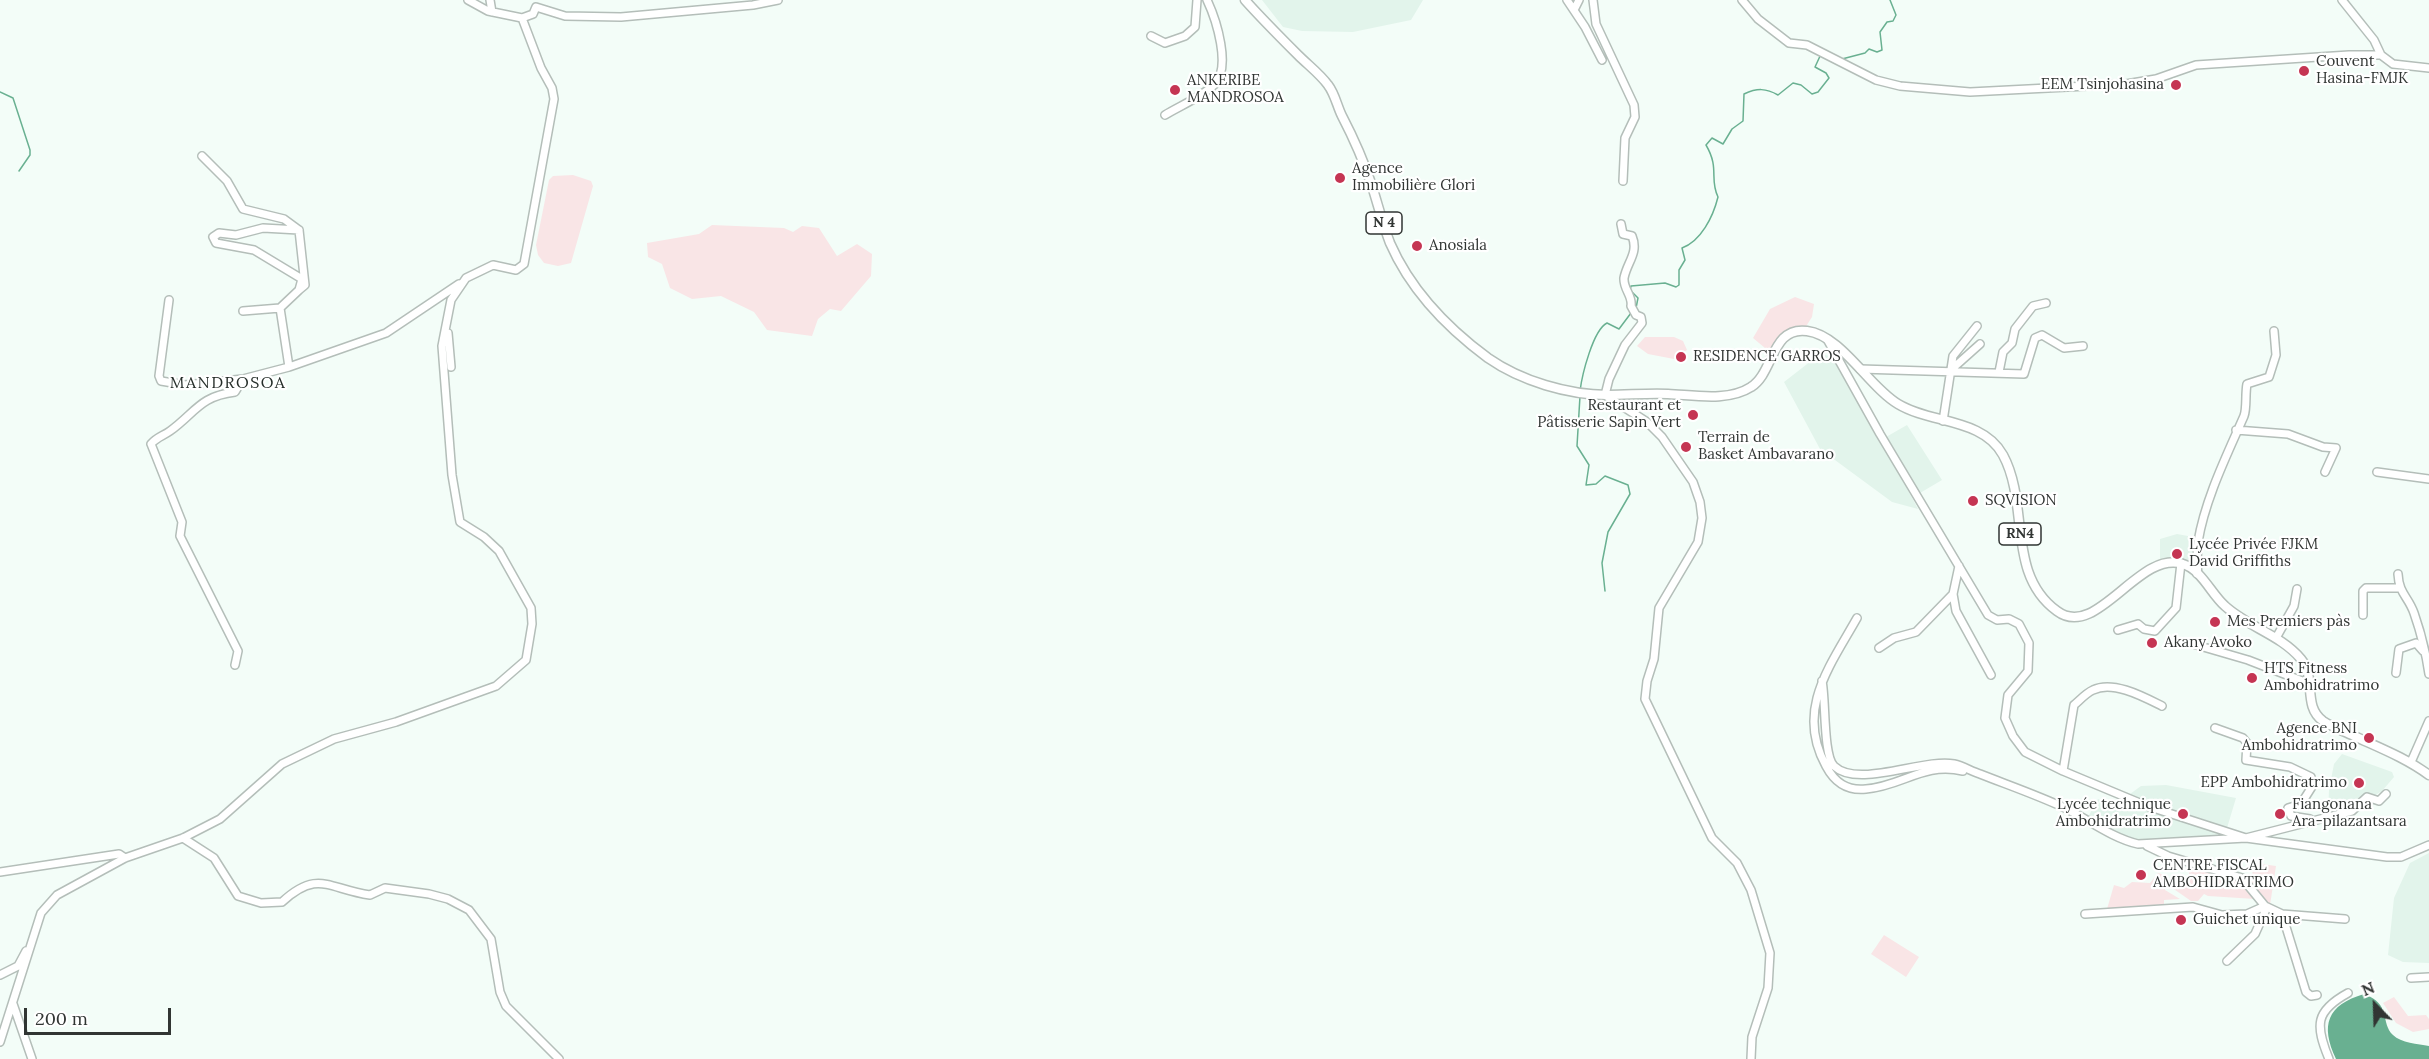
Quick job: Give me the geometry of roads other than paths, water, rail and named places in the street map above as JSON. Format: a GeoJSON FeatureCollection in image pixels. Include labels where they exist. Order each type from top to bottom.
{"type":"FeatureCollection","features":[{"type":"Feature","properties":{"kind":"main road","name":"N 4"},"geometry":{"type":"LineString","coordinates":[[1245,0],[1330,87],[1354,137],[1390,242],[1407,273],[1436,315],[1494,362],[1525,377],[1579,392]]}},
{"type":"Feature","properties":{"kind":"main road","name":"RN4"},"geometry":{"type":"LineString","coordinates":[[1579,392],[1605,395],[1650,393],[1730,395],[1752,387],[1759,380],[1774,350],[1788,334],[1808,331],[1827,339],[1881,392],[1900,405],[1980,433],[1999,448],[2012,478],[2020,539],[2031,580],[2045,600],[2062,615],[2068,617],[2086,614],[2113,599],[2153,567],[2166,562],[2181,563]]}},
{"type":"Feature","properties":{"kind":"main road"},"geometry":{"type":"LineString","coordinates":[[2181,563],[2197,574],[2226,607],[2276,638],[2301,658],[2307,668],[2311,702],[2320,719],[2411,762],[2429,775]]}},
{"type":"Feature","properties":{"kind":"street"},"geometry":{"type":"LineString","coordinates":[[468,0],[492,12],[522,18],[533,14],[536,4],[565,15],[621,18],[753,5],[778,0]]}},
{"type":"Feature","properties":{"kind":"street"},"geometry":{"type":"LineString","coordinates":[[490,0],[492,12]]}},
{"type":"Feature","properties":{"kind":"street"},"geometry":{"type":"LineString","coordinates":[[1151,36],[1165,43],[1185,36],[1195,27],[1197,0]]}},
{"type":"Feature","properties":{"kind":"street"},"geometry":{"type":"LineString","coordinates":[[1165,115],[1215,84],[1222,69],[1223,59],[1216,19],[1207,0]]}},
{"type":"Feature","properties":{"kind":"street"},"geometry":{"type":"LineString","coordinates":[[1567,0],[1575,8],[1602,60]]}},
{"type":"Feature","properties":{"kind":"street"},"geometry":{"type":"LineString","coordinates":[[1575,8],[1579,0]]}},
{"type":"Feature","properties":{"kind":"street"},"geometry":{"type":"LineString","coordinates":[[1593,0],[1596,24],[1634,105],[1635,117],[1625,138],[1623,182]]}},
{"type":"Feature","properties":{"kind":"street"},"geometry":{"type":"LineString","coordinates":[[1742,0],[1758,19],[1789,43],[1807,45],[1876,80],[1923,88],[1970,92],[2126,84],[2156,79],[2196,65],[2381,56]]}},
{"type":"Feature","properties":{"kind":"street"},"geometry":{"type":"LineString","coordinates":[[2342,0],[2374,40],[2381,56],[2393,64],[2429,68]]}},
{"type":"Feature","properties":{"kind":"street"},"geometry":{"type":"LineString","coordinates":[[169,300],[158,368],[161,381],[185,385],[243,379],[289,368],[317,355],[386,333],[447,294],[466,278],[493,265],[516,270],[524,264],[554,99],[552,88],[541,68],[522,18]]}},
{"type":"Feature","properties":{"kind":"street"},"geometry":{"type":"LineString","coordinates":[[202,156],[227,180],[243,209],[284,219],[299,230],[306,276],[305,285],[280,308],[243,311]]}},
{"type":"Feature","properties":{"kind":"street"},"geometry":{"type":"LineString","coordinates":[[1621,224],[1623,234],[1632,236],[1635,244],[1635,250],[1624,277],[1624,285],[1632,301],[1631,306],[1636,315],[1641,317],[1642,323],[1625,345],[1609,379],[1605,395],[1647,422],[1662,437],[1693,482],[1701,502],[1702,518],[1698,542],[1659,608],[1654,659],[1647,681],[1645,699],[1712,838],[1737,863],[1751,890],[1770,953],[1768,988],[1752,1037],[1751,1059]]}},
{"type":"Feature","properties":{"kind":"street"},"geometry":{"type":"LineString","coordinates":[[299,230],[263,228],[236,235],[219,233],[213,237],[216,243],[254,250],[275,261],[302,279],[299,290]]}},
{"type":"Feature","properties":{"kind":"street"},"geometry":{"type":"LineString","coordinates":[[0,975],[18,966],[24,958],[32,930],[41,913],[57,896],[125,858],[183,838],[220,819],[282,764],[334,739],[396,722],[496,686],[526,660],[532,624],[531,608],[499,551],[484,537],[460,522],[452,475],[442,346],[451,300],[466,278]]}},
{"type":"Feature","properties":{"kind":"street"},"geometry":{"type":"LineString","coordinates":[[1999,372],[2003,352],[2012,343],[2015,329],[2033,306],[2046,303]]}},
{"type":"Feature","properties":{"kind":"street"},"geometry":{"type":"LineString","coordinates":[[280,308],[289,368]]}},
{"type":"Feature","properties":{"kind":"street"},"geometry":{"type":"LineString","coordinates":[[447,324],[451,367]]}},
{"type":"Feature","properties":{"kind":"street"},"geometry":{"type":"LineString","coordinates":[[1943,421],[1953,356],[1977,326]]}},
{"type":"Feature","properties":{"kind":"street"},"geometry":{"type":"LineString","coordinates":[[2197,574],[2198,541],[2235,430],[2245,414],[2243,400],[2247,384],[2269,377],[2276,355],[2274,331]]}},
{"type":"Feature","properties":{"kind":"street"},"geometry":{"type":"LineString","coordinates":[[1860,369],[1999,372],[2024,375],[2035,338],[2042,335],[2064,348],[2083,346]]}},
{"type":"Feature","properties":{"kind":"street"},"geometry":{"type":"LineString","coordinates":[[1827,339],[1988,615],[1998,620],[2009,619],[2019,624],[2029,643],[2028,671],[2008,695],[2005,718],[2013,736],[2025,752],[2063,771],[2147,806],[2246,838],[2387,857],[2401,857],[2429,845]]}},
{"type":"Feature","properties":{"kind":"street"},"geometry":{"type":"LineString","coordinates":[[1950,371],[1980,344]]}},
{"type":"Feature","properties":{"kind":"street"},"geometry":{"type":"LineString","coordinates":[[235,665],[238,651],[180,536],[182,522],[151,444],[156,438],[168,434],[211,397],[234,392],[243,379]]}},
{"type":"Feature","properties":{"kind":"street"},"geometry":{"type":"LineString","coordinates":[[2235,430],[2288,434],[2323,447],[2336,448],[2325,472]]}},
{"type":"Feature","properties":{"kind":"street"},"geometry":{"type":"LineString","coordinates":[[2377,472],[2429,479]]}},
{"type":"Feature","properties":{"kind":"street"},"geometry":{"type":"LineString","coordinates":[[2118,630],[2138,624],[2144,629],[2155,631],[2176,608],[2181,563]]}},
{"type":"Feature","properties":{"kind":"street"},"geometry":{"type":"LineString","coordinates":[[1959,566],[1953,594],[1956,611],[1991,675]]}},
{"type":"Feature","properties":{"kind":"street"},"geometry":{"type":"LineString","coordinates":[[2398,574],[2399,588],[2409,601],[2425,651],[2429,674]]}},
{"type":"Feature","properties":{"kind":"street"},"geometry":{"type":"LineString","coordinates":[[2363,615],[2362,591],[2366,588],[2399,588]]}},
{"type":"Feature","properties":{"kind":"street"},"geometry":{"type":"LineString","coordinates":[[2276,638],[2294,606],[2297,589]]}},
{"type":"Feature","properties":{"kind":"street"},"geometry":{"type":"LineString","coordinates":[[1879,648],[1894,638],[1916,632],[1953,594]]}},
{"type":"Feature","properties":{"kind":"street"},"geometry":{"type":"LineString","coordinates":[[1857,618],[1821,681],[1812,712],[1824,763],[1841,785],[1854,790],[1868,789],[1933,768],[1978,773]]}},
{"type":"Feature","properties":{"kind":"street"},"geometry":{"type":"LineString","coordinates":[[2396,673],[2399,649],[2416,643],[2425,651]]}},
{"type":"Feature","properties":{"kind":"street"},"geometry":{"type":"LineString","coordinates":[[2193,644],[2248,660],[2310,684]]}},
{"type":"Feature","properties":{"kind":"street"},"geometry":{"type":"LineString","coordinates":[[1821,681],[1828,752],[1832,765],[1844,772],[1855,774],[1906,770],[1930,763],[1945,763],[1978,773],[2064,808],[2125,841],[2144,844],[2246,838],[2352,811],[2367,797],[2379,801],[2386,794]]}},
{"type":"Feature","properties":{"kind":"street"},"geometry":{"type":"LineString","coordinates":[[2063,771],[2074,705],[2093,689],[2112,688],[2136,693],[2162,706]]}},
{"type":"Feature","properties":{"kind":"street"},"geometry":{"type":"LineString","coordinates":[[2411,762],[2429,721]]}},
{"type":"Feature","properties":{"kind":"street"},"geometry":{"type":"LineString","coordinates":[[2215,728],[2243,738],[2247,743],[2246,759],[2290,767],[2311,777],[2313,784],[2301,804],[2289,806],[2288,811],[2291,816],[2314,820]]}},
{"type":"Feature","properties":{"kind":"street"},"geometry":{"type":"LineString","coordinates":[[183,838],[214,858],[238,896],[261,903],[282,902],[299,887],[316,883],[370,896],[385,888],[429,894],[448,899],[469,910],[491,939],[500,992],[506,1006],[559,1059]]}},
{"type":"Feature","properties":{"kind":"street"},"geometry":{"type":"LineString","coordinates":[[2144,844],[2168,856],[2241,878],[2266,907],[2282,914],[2345,919]]}},
{"type":"Feature","properties":{"kind":"street"},"geometry":{"type":"LineString","coordinates":[[0,872],[119,854],[125,858]]}},
{"type":"Feature","properties":{"kind":"street"},"geometry":{"type":"LineString","coordinates":[[2085,914],[2193,907],[2222,915],[2247,914],[2266,907]]}},
{"type":"Feature","properties":{"kind":"street"},"geometry":{"type":"LineString","coordinates":[[2227,961],[2255,934],[2266,907]]}},
{"type":"Feature","properties":{"kind":"street"},"geometry":{"type":"LineString","coordinates":[[0,1042],[41,913]]}},
{"type":"Feature","properties":{"kind":"street"},"geometry":{"type":"LineString","coordinates":[[2282,914],[2306,992],[2317,995]]}},
{"type":"Feature","properties":{"kind":"street"},"geometry":{"type":"LineString","coordinates":[[2411,978],[2429,977]]}},
{"type":"Feature","properties":{"kind":"street"},"geometry":{"type":"LineString","coordinates":[[2329,1059],[2319,1027],[2322,1014],[2325,1008],[2348,993]]}},
{"type":"Feature","properties":{"kind":"street"},"geometry":{"type":"LineString","coordinates":[[13,1004],[32,1059]]}},
{"type":"Feature","properties":{"kind":"waterway"},"geometry":{"type":"LineString","coordinates":[[1842,59],[1865,53],[1869,49],[1877,52],[1882,50],[1880,32],[1887,22],[1893,21],[1896,15],[1890,0]]}},
{"type":"Feature","properties":{"kind":"waterway"},"geometry":{"type":"LineString","coordinates":[[1636,308],[1638,298],[1630,290],[1631,286],[1665,283],[1676,287],[1679,285],[1679,270],[1685,260],[1682,248],[1695,240],[1713,212],[1718,197],[1714,184],[1713,161],[1706,145],[1712,138],[1723,144],[1732,129],[1743,121],[1744,94],[1761,90],[1778,95],[1793,83],[1801,85],[1812,94],[1818,92],[1829,78],[1826,73],[1815,67],[1821,54]]}},
{"type":"Feature","properties":{"kind":"waterway"},"geometry":{"type":"LineString","coordinates":[[0,92],[13,98],[30,150],[30,155],[19,171]]}},
{"type":"Feature","properties":{"kind":"waterway"},"geometry":{"type":"LineString","coordinates":[[1580,391],[1586,364],[1597,334],[1607,323],[1619,329],[1631,313]]}},
{"type":"Feature","properties":{"kind":"waterway"},"geometry":{"type":"LineString","coordinates":[[1580,396],[1577,446],[1589,465],[1586,485],[1596,484],[1605,476],[1628,485],[1630,494],[1608,532],[1602,563],[1605,591]]}},
{"type":"Feature","properties":{"kind":"place","name":"Couvent Hasina-FMJK"},"geometry":{"type":"Point","coordinates":[2304,71]}},
{"type":"Feature","properties":{"kind":"place","name":"EEM Tsinjohasina"},"geometry":{"type":"Point","coordinates":[2176,85]}},
{"type":"Feature","properties":{"kind":"place","name":"ANKERIBE MANDROSOA"},"geometry":{"type":"Point","coordinates":[1175,90]}},
{"type":"Feature","properties":{"kind":"place","name":"Agence Immobilière Glori"},"geometry":{"type":"Point","coordinates":[1340,178]}},
{"type":"Feature","properties":{"kind":"place","name":"Anosiala"},"geometry":{"type":"Point","coordinates":[1417,246]}},
{"type":"Feature","properties":{"kind":"place","name":"RESIDENCE GARROS"},"geometry":{"type":"Point","coordinates":[1681,357]}},
{"type":"Feature","properties":{"kind":"place","name":"Restaurant et Pâtisserie Sapin Vert"},"geometry":{"type":"Point","coordinates":[1693,415]}},
{"type":"Feature","properties":{"kind":"place","name":"Terrain de Basket Ambavarano"},"geometry":{"type":"Point","coordinates":[1686,447]}},
{"type":"Feature","properties":{"kind":"place","name":"SQVISION"},"geometry":{"type":"Point","coordinates":[1973,501]}},
{"type":"Feature","properties":{"kind":"place","name":"Lycée Privée FJKM David Griffiths"},"geometry":{"type":"Point","coordinates":[2177,554]}},
{"type":"Feature","properties":{"kind":"place","name":"Mes Premiers pàs"},"geometry":{"type":"Point","coordinates":[2215,622]}},
{"type":"Feature","properties":{"kind":"place","name":"Akany Avoko"},"geometry":{"type":"Point","coordinates":[2152,643]}},
{"type":"Feature","properties":{"kind":"place","name":"HTS Fitness Ambohidratrimo"},"geometry":{"type":"Point","coordinates":[2252,678]}},
{"type":"Feature","properties":{"kind":"place","name":"Agence BNI Ambohidratrimo"},"geometry":{"type":"Point","coordinates":[2369,738]}},
{"type":"Feature","properties":{"kind":"place","name":"EPP Ambohidratrimo"},"geometry":{"type":"Point","coordinates":[2359,783]}},
{"type":"Feature","properties":{"kind":"place","name":"Lycée technique Ambohidratrimo"},"geometry":{"type":"Point","coordinates":[2183,814]}},
{"type":"Feature","properties":{"kind":"place","name":"Fiangonana Ara-pilazantsara"},"geometry":{"type":"Point","coordinates":[2280,814]}},
{"type":"Feature","properties":{"kind":"place","name":"CENTRE FISCAL AMBOHIDRATRIMO"},"geometry":{"type":"Point","coordinates":[2141,875]}},
{"type":"Feature","properties":{"kind":"place","name":"Guichet unique"},"geometry":{"type":"Point","coordinates":[2181,920]}},
{"type":"Feature","properties":{"kind":"district","name":"MANDROSOA"},"geometry":{"type":"Point","coordinates":[228,383]}}]}
